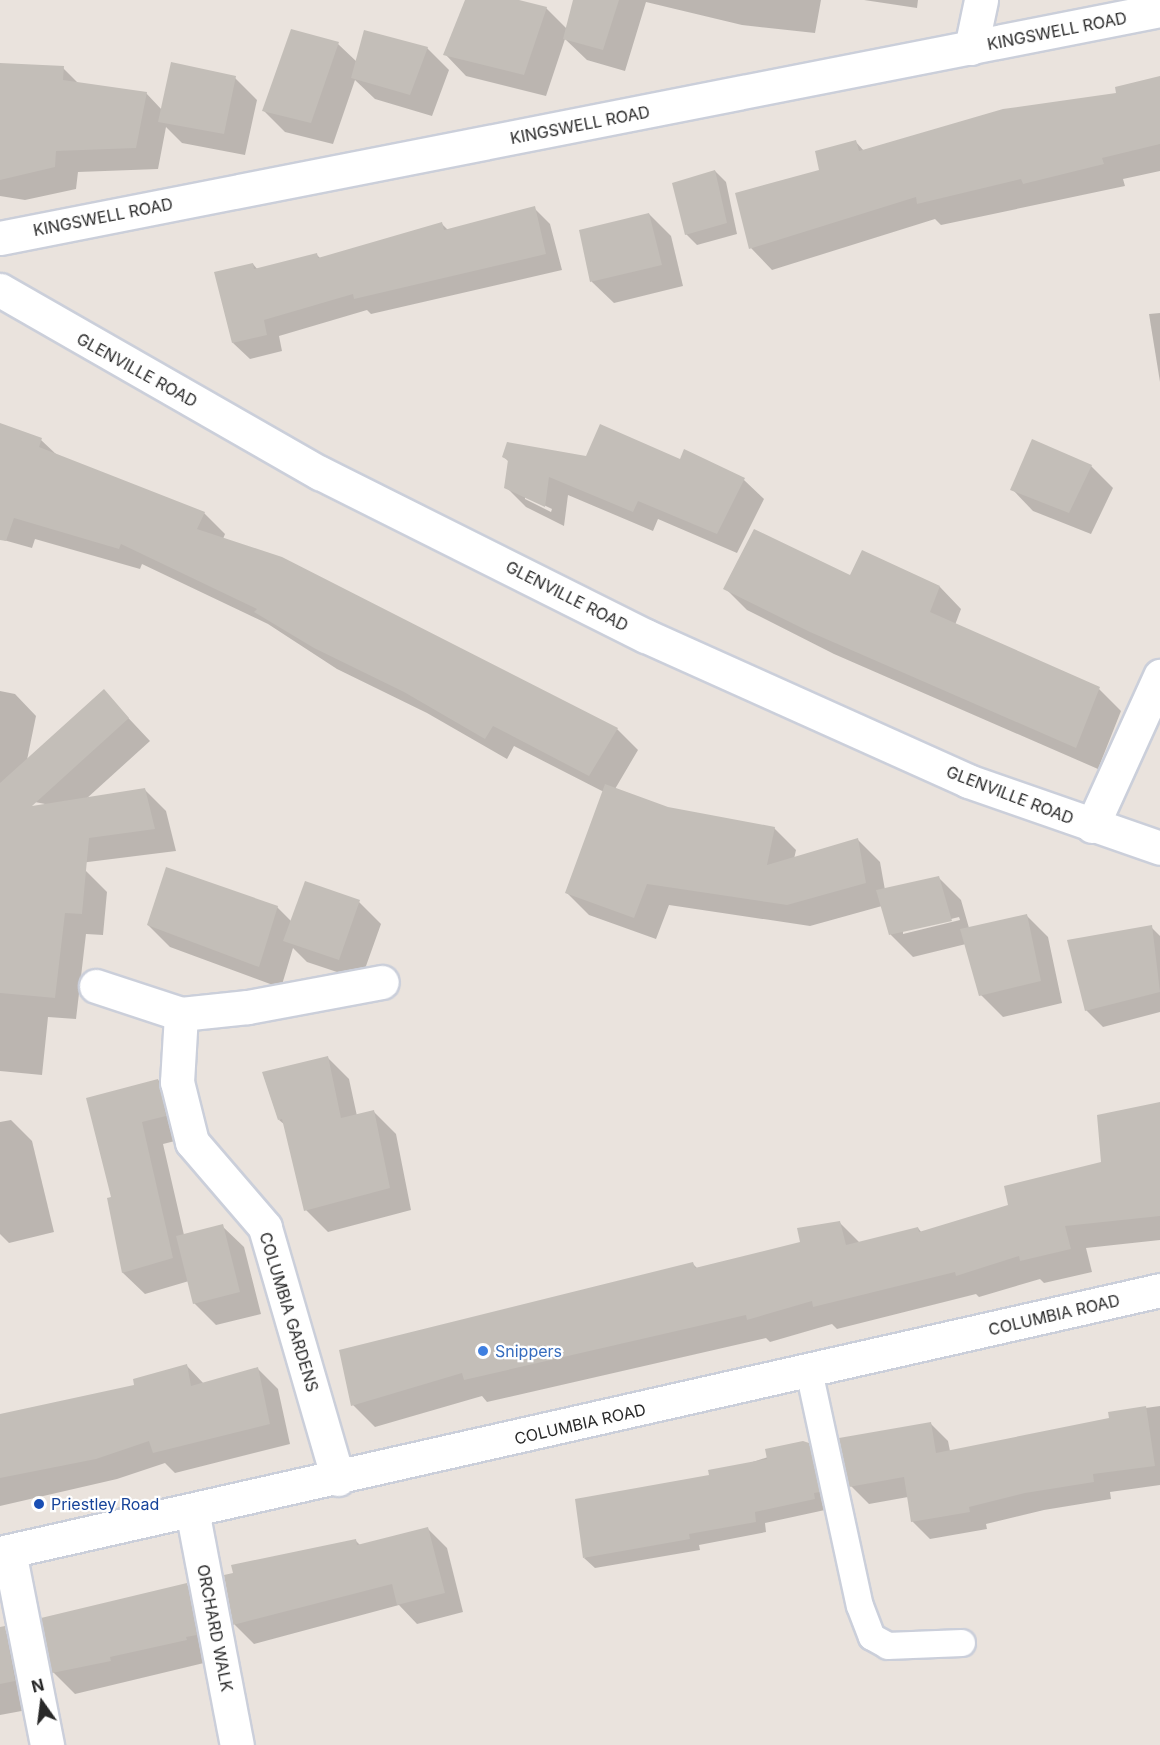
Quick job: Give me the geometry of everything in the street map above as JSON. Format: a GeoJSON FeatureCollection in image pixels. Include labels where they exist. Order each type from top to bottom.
{"type":"FeatureCollection","features":[{"type":"Feature","properties":{"kind":"street"},"geometry":{"type":"LineString","coordinates":[[972,48],[981,0]]}},
{"type":"Feature","properties":{"kind":"street","name":"KINGSWELL ROAD"},"geometry":{"type":"LineString","coordinates":[[0,238],[1160,10]]}},
{"type":"Feature","properties":{"kind":"street","name":"GLENVILLE ROAD"},"geometry":{"type":"LineString","coordinates":[[0,290],[320,473],[646,636],[968,781],[1160,848]]}},
{"type":"Feature","properties":{"kind":"street"},"geometry":{"type":"LineString","coordinates":[[1092,826],[1160,676]]}},
{"type":"Feature","properties":{"kind":"street"},"geometry":{"type":"LineString","coordinates":[[96,986],[181,1014],[248,1007],[382,982]]}},
{"type":"Feature","properties":{"kind":"street","name":"COLUMBIA GARDENS"},"geometry":{"type":"LineString","coordinates":[[181,1014],[177,1082],[192,1142],[264,1227],[338,1479]]}},
{"type":"Feature","properties":{"kind":"street","name":"COLUMBIA ROAD"},"geometry":{"type":"LineString","coordinates":[[5,1552],[338,1479],[1160,1290]]}},
{"type":"Feature","properties":{"kind":"street","name":"ORCHARD WALK"},"geometry":{"type":"LineString","coordinates":[[192,1510],[237,1745]]}},
{"type":"Feature","properties":{"kind":"street"},"geometry":{"type":"LineString","coordinates":[[5,1552],[46,1745]]}},
{"type":"Feature","properties":{"kind":"lane"},"geometry":{"type":"LineString","coordinates":[[809,1371],[860,1606],[872,1637],[888,1646],[962,1643]]}},
{"type":"Feature","properties":{"kind":"building"},"geometry":{"type":"Polygon","coordinates":[[[465,0],[519,0],[547,7],[524,75],[443,55],[465,0]]]}},
{"type":"Feature","properties":{"kind":"building"},"geometry":{"type":"Polygon","coordinates":[[[573,0],[619,0],[603,50],[563,39],[573,0]]]}},
{"type":"Feature","properties":{"kind":"building"},"geometry":{"type":"Polygon","coordinates":[[[291,29],[339,42],[311,123],[262,111],[291,29]]]}},
{"type":"Feature","properties":{"kind":"building"},"geometry":{"type":"Polygon","coordinates":[[[364,30],[428,47],[410,95],[351,78],[364,30]]]}},
{"type":"Feature","properties":{"kind":"building"},"geometry":{"type":"Polygon","coordinates":[[[171,62],[236,76],[224,134],[158,122],[171,62]]]}},
{"type":"Feature","properties":{"kind":"building"},"geometry":{"type":"Polygon","coordinates":[[[0,63],[64,66],[63,80],[147,92],[136,148],[56,151],[55,167],[0,180],[0,63]]]}},
{"type":"Feature","properties":{"kind":"building"},"geometry":{"type":"Polygon","coordinates":[[[1160,76],[1160,144],[1102,158],[1104,164],[1023,184],[1021,179],[917,204],[916,197],[749,249],[735,193],[819,170],[815,151],[856,140],[859,151],[1003,109],[1116,93],[1115,87],[1160,76]]]}},
{"type":"Feature","properties":{"kind":"building"},"geometry":{"type":"Polygon","coordinates":[[[715,170],[727,223],[685,235],[672,183],[715,170]]]}},
{"type":"Feature","properties":{"kind":"building"},"geometry":{"type":"Polygon","coordinates":[[[535,206],[546,254],[354,299],[353,294],[264,320],[267,335],[232,343],[214,272],[253,263],[254,269],[317,253],[318,258],[442,222],[444,230],[535,206]]]}},
{"type":"Feature","properties":{"kind":"building"},"geometry":{"type":"Polygon","coordinates":[[[649,213],[662,265],[590,282],[579,230],[649,213]]]}},
{"type":"Feature","properties":{"kind":"building"},"geometry":{"type":"Polygon","coordinates":[[[0,423],[42,438],[39,447],[205,512],[197,529],[282,557],[618,728],[589,776],[493,726],[485,739],[404,692],[314,648],[254,612],[257,609],[121,544],[119,549],[14,518],[6,541],[0,540],[0,423]]]}},
{"type":"Feature","properties":{"kind":"building"},"geometry":{"type":"Polygon","coordinates":[[[600,424],[680,459],[684,449],[745,478],[717,534],[638,501],[633,512],[549,477],[545,507],[504,488],[508,460],[502,457],[507,442],[586,456],[600,424]]]}},
{"type":"Feature","properties":{"kind":"building"},"geometry":{"type":"Polygon","coordinates":[[[1032,439],[1092,465],[1069,513],[1010,490],[1032,439]]]}},
{"type":"Feature","properties":{"kind":"building"},"geometry":{"type":"Polygon","coordinates":[[[754,529],[850,575],[862,550],[940,586],[930,612],[1100,687],[1076,748],[810,632],[723,589],[754,529]]]}},
{"type":"Feature","properties":{"kind":"building"},"geometry":{"type":"Polygon","coordinates":[[[104,689],[129,718],[32,806],[145,788],[155,829],[89,838],[82,914],[65,913],[55,998],[0,993],[0,783],[104,689]]]}},
{"type":"Feature","properties":{"kind":"building"},"geometry":{"type":"Polygon","coordinates":[[[605,784],[668,807],[775,827],[767,865],[858,838],[866,883],[787,905],[647,884],[634,918],[565,893],[605,784]]]}},
{"type":"Feature","properties":{"kind":"building"},"geometry":{"type":"Polygon","coordinates":[[[166,867],[278,906],[259,967],[147,925],[166,867]]]}},
{"type":"Feature","properties":{"kind":"building"},"geometry":{"type":"Polygon","coordinates":[[[939,876],[952,921],[889,935],[876,890],[939,876]]]}},
{"type":"Feature","properties":{"kind":"building"},"geometry":{"type":"Polygon","coordinates":[[[305,881],[360,900],[339,960],[283,941],[305,881]]]}},
{"type":"Feature","properties":{"kind":"building"},"geometry":{"type":"Polygon","coordinates":[[[1027,914],[1041,981],[979,996],[960,929],[1027,914]]]}},
{"type":"Feature","properties":{"kind":"building"},"geometry":{"type":"Polygon","coordinates":[[[1152,925],[1160,992],[1085,1011],[1067,940],[1152,925]]]}},
{"type":"Feature","properties":{"kind":"building"},"geometry":{"type":"Polygon","coordinates":[[[328,1056],[341,1118],[374,1110],[390,1188],[304,1211],[282,1119],[278,1120],[262,1072],[328,1056]]]}},
{"type":"Feature","properties":{"kind":"building"},"geometry":{"type":"Polygon","coordinates":[[[158,1079],[166,1116],[142,1122],[173,1258],[122,1273],[107,1198],[111,1197],[86,1098],[158,1079]]]}},
{"type":"Feature","properties":{"kind":"building"},"geometry":{"type":"Polygon","coordinates":[[[1160,1102],[1160,1216],[1065,1226],[1071,1249],[1020,1261],[1019,1256],[956,1276],[955,1272],[813,1307],[812,1301],[747,1320],[746,1315],[464,1380],[462,1373],[351,1406],[339,1350],[693,1262],[695,1268],[800,1242],[797,1228],[840,1221],[846,1245],[918,1227],[919,1232],[1008,1205],[1004,1186],[1101,1162],[1097,1115],[1160,1102]]]}},
{"type":"Feature","properties":{"kind":"building"},"geometry":{"type":"Polygon","coordinates":[[[223,1224],[240,1292],[193,1304],[176,1236],[223,1224]]]}},
{"type":"Feature","properties":{"kind":"building"},"geometry":{"type":"Polygon","coordinates":[[[187,1364],[191,1386],[258,1367],[270,1424],[153,1453],[149,1441],[96,1459],[0,1478],[0,1414],[134,1385],[133,1379],[187,1364]]]}},
{"type":"Feature","properties":{"kind":"building"},"geometry":{"type":"Polygon","coordinates":[[[1146,1406],[1155,1466],[1093,1474],[1094,1482],[1025,1493],[969,1507],[970,1512],[911,1522],[904,1477],[849,1487],[839,1438],[931,1422],[936,1453],[1109,1418],[1108,1412],[1146,1406]]]}},
{"type":"Feature","properties":{"kind":"building"},"geometry":{"type":"Polygon","coordinates":[[[803,1441],[809,1443],[820,1492],[814,1493],[815,1499],[755,1512],[756,1522],[689,1534],[690,1539],[583,1558],[575,1499],[709,1475],[708,1470],[767,1459],[765,1449],[803,1441]]]}},
{"type":"Feature","properties":{"kind":"building"},"geometry":{"type":"Polygon","coordinates":[[[428,1527],[445,1593],[397,1605],[392,1584],[233,1625],[224,1575],[233,1573],[231,1565],[356,1539],[357,1545],[428,1527]]]}},
{"type":"Feature","properties":{"kind":"building"},"geometry":{"type":"Polygon","coordinates":[[[187,1583],[197,1635],[186,1637],[187,1640],[110,1657],[111,1661],[52,1673],[41,1618],[187,1583]]]}},
{"type":"Feature","properties":{"kind":"building"},"geometry":{"type":"Polygon","coordinates":[[[5,1626],[15,1681],[0,1684],[0,1627],[5,1626]]]}},
{"type":"Feature","properties":{"kind":"place","name":"Snippers"},"geometry":{"type":"Point","coordinates":[483,1351]}},
{"type":"Feature","properties":{"kind":"place","name":"Priestley Road"},"geometry":{"type":"Point","coordinates":[39,1504]}}]}
